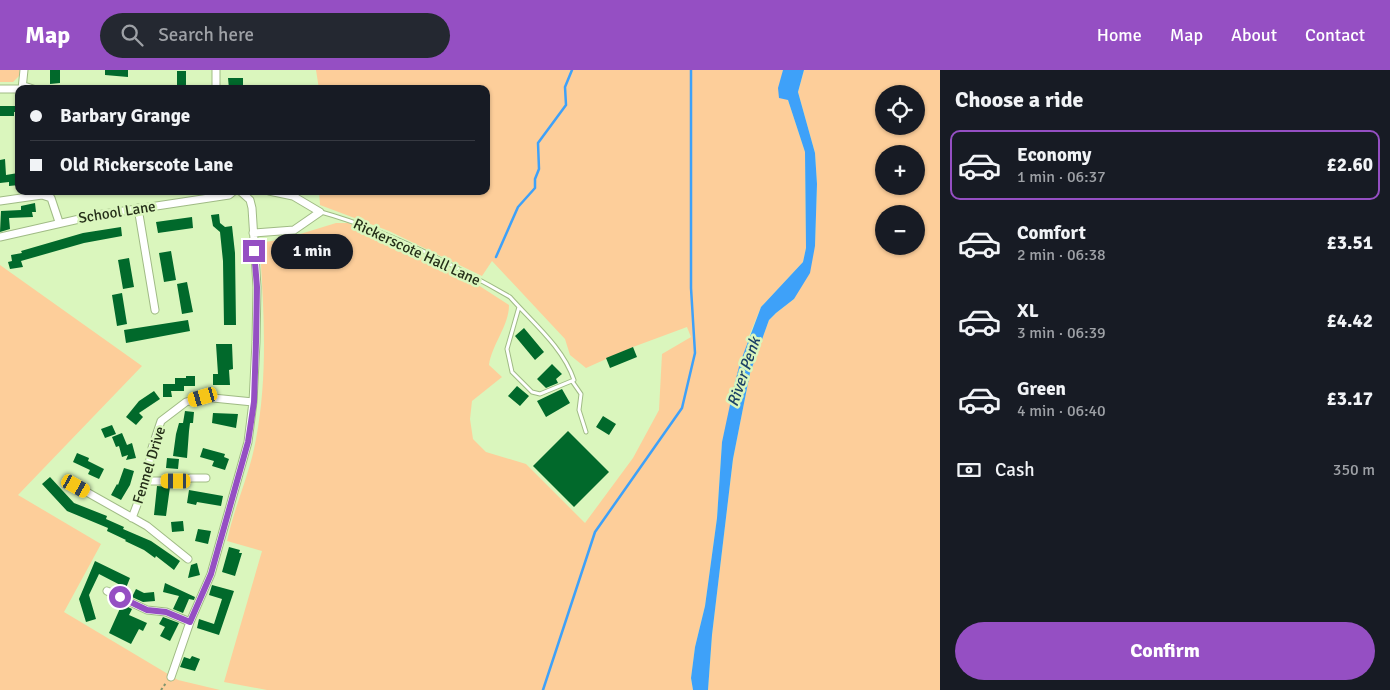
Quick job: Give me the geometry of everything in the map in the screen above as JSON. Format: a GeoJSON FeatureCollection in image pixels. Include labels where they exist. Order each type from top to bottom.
{"type":"FeatureCollection","features":[{"type":"Feature","properties":{"kind":"street"},"geometry":{"type":"LineString","coordinates":[[22,85],[24,70]]}},
{"type":"Feature","properties":{"kind":"street"},"geometry":{"type":"LineString","coordinates":[[216,70],[216,85]]}},
{"type":"Feature","properties":{"kind":"street"},"geometry":{"type":"LineString","coordinates":[[0,89],[15,88]]}},
{"type":"Feature","properties":{"kind":"street"},"geometry":{"type":"LineString","coordinates":[[0,201],[42,195],[50,198],[59,222]]}},
{"type":"Feature","properties":{"kind":"street","name":"School Lane"},"geometry":{"type":"LineString","coordinates":[[0,237],[59,222],[229,195]]}},
{"type":"Feature","properties":{"kind":"street"},"geometry":{"type":"LineString","coordinates":[[171,677],[190,622],[211,574],[248,442],[254,402],[257,287],[250,200],[244,195]]}},
{"type":"Feature","properties":{"kind":"street"},"geometry":{"type":"LineString","coordinates":[[253,233],[294,230],[320,212],[288,195]]}},
{"type":"Feature","properties":{"kind":"street"},"geometry":{"type":"LineString","coordinates":[[138,208],[155,310]]}},
{"type":"Feature","properties":{"kind":"street","name":"Fennel Drive"},"geometry":{"type":"LineString","coordinates":[[132,518],[146,481],[152,448],[161,421],[186,402],[203,397],[254,402]]}},
{"type":"Feature","properties":{"kind":"street"},"geometry":{"type":"LineString","coordinates":[[146,481],[206,478]]}},
{"type":"Feature","properties":{"kind":"street"},"geometry":{"type":"LineString","coordinates":[[76,486],[146,526],[188,559]]}},
{"type":"Feature","properties":{"kind":"street"},"geometry":{"type":"LineString","coordinates":[[107,591],[147,610],[166,612],[190,622]]}},
{"type":"Feature","properties":{"kind":"lane","name":"Rickerscote Hall Lane"},"geometry":{"type":"LineString","coordinates":[[320,212],[359,223],[385,234],[488,284],[510,297],[569,364],[574,380],[572,381],[581,394],[579,410],[586,432]]}},
{"type":"Feature","properties":{"kind":"lane"},"geometry":{"type":"LineString","coordinates":[[519,307],[507,349],[512,372],[532,392],[540,394],[572,381]]}},
{"type":"Feature","properties":{"kind":"shaded area"},"geometry":{"type":"Polygon","coordinates":[[[0,70],[20,70],[20,75],[13,82],[0,82],[0,70]]]}},
{"type":"Feature","properties":{"kind":"shaded area"},"geometry":{"type":"Polygon","coordinates":[[[316,70],[783,70],[782,75],[788,100],[805,152],[806,248],[803,262],[761,307],[749,336],[722,442],[717,518],[705,606],[695,647],[691,678],[693,690],[267,690],[224,682],[262,551],[227,541],[253,452],[260,415],[264,344],[260,249],[265,242],[284,239],[336,223],[348,223],[479,283],[478,285],[509,305],[506,320],[493,350],[489,365],[502,377],[472,401],[470,419],[473,439],[486,452],[526,464],[585,523],[633,458],[659,410],[662,354],[691,337],[687,327],[633,347],[586,368],[570,355],[565,339],[492,261],[482,276],[389,231],[320,205],[319,195],[490,195],[490,85],[318,85],[316,70]]]}},
{"type":"Feature","properties":{"kind":"shaded area"},"geometry":{"type":"Polygon","coordinates":[[[804,70],[940,70],[940,690],[708,690],[712,635],[733,459],[750,373],[769,320],[794,299],[815,246],[817,184],[815,153],[798,92],[804,70]]]}},
{"type":"Feature","properties":{"kind":"shaded area"},"geometry":{"type":"Polygon","coordinates":[[[0,265],[142,366],[18,495],[101,544],[64,612],[178,680],[220,690],[0,690],[0,265]]]}},
{"type":"Feature","properties":{"kind":"water","name":"River Penk"},"geometry":{"type":"Polygon","coordinates":[[[783,70],[804,70],[798,92],[815,153],[817,184],[815,246],[810,273],[794,299],[769,320],[750,373],[733,459],[712,635],[708,690],[693,690],[691,678],[695,647],[705,606],[717,518],[722,442],[734,386],[740,363],[761,307],[803,262],[806,248],[805,152],[788,100],[779,98],[778,88],[783,70]]]}},
{"type":"Feature","properties":{"kind":"building"},"geometry":{"type":"Polygon","coordinates":[[[50,70],[60,70],[60,83],[50,84],[50,70]]]}},
{"type":"Feature","properties":{"kind":"building"},"geometry":{"type":"Polygon","coordinates":[[[105,70],[128,70],[128,77],[105,75],[105,70]]]}},
{"type":"Feature","properties":{"kind":"building"},"geometry":{"type":"Polygon","coordinates":[[[177,71],[186,71],[186,85],[177,85],[177,71]]]}},
{"type":"Feature","properties":{"kind":"building"},"geometry":{"type":"Polygon","coordinates":[[[228,78],[243,78],[243,85],[229,85],[228,78]]]}},
{"type":"Feature","properties":{"kind":"building"},"geometry":{"type":"Polygon","coordinates":[[[0,106],[15,106],[14,116],[0,116],[0,106]]]}},
{"type":"Feature","properties":{"kind":"building"},"geometry":{"type":"Polygon","coordinates":[[[5,159],[6,175],[15,174],[15,185],[9,186],[9,182],[0,183],[0,160],[5,159]]]}},
{"type":"Feature","properties":{"kind":"building"},"geometry":{"type":"Polygon","coordinates":[[[35,203],[36,212],[32,212],[33,217],[9,218],[10,229],[0,232],[1,211],[21,210],[21,206],[35,203]]]}},
{"type":"Feature","properties":{"kind":"building"},"geometry":{"type":"Polygon","coordinates":[[[219,214],[220,223],[225,227],[232,226],[235,253],[236,325],[224,325],[223,261],[220,232],[213,226],[211,215],[219,214]]]}},
{"type":"Feature","properties":{"kind":"building"},"geometry":{"type":"Polygon","coordinates":[[[192,217],[193,228],[158,233],[156,222],[192,217]]]}},
{"type":"Feature","properties":{"kind":"building"},"geometry":{"type":"Polygon","coordinates":[[[121,227],[122,236],[84,243],[21,261],[23,267],[10,269],[8,262],[12,261],[11,255],[22,253],[21,251],[83,233],[121,227]]]}},
{"type":"Feature","properties":{"kind":"building"},"geometry":{"type":"Polygon","coordinates":[[[171,251],[176,280],[164,282],[159,253],[171,251]]]}},
{"type":"Feature","properties":{"kind":"building"},"geometry":{"type":"Polygon","coordinates":[[[129,258],[134,287],[123,289],[118,260],[129,258]]]}},
{"type":"Feature","properties":{"kind":"building"},"geometry":{"type":"Polygon","coordinates":[[[187,282],[193,312],[182,314],[177,284],[187,282]]]}},
{"type":"Feature","properties":{"kind":"building"},"geometry":{"type":"Polygon","coordinates":[[[122,293],[127,324],[117,326],[112,295],[122,293]]]}},
{"type":"Feature","properties":{"kind":"building"},"geometry":{"type":"Polygon","coordinates":[[[188,320],[190,331],[126,343],[124,330],[188,320]]]}},
{"type":"Feature","properties":{"kind":"building"},"geometry":{"type":"Polygon","coordinates":[[[524,328],[544,352],[535,360],[515,336],[524,328]]]}},
{"type":"Feature","properties":{"kind":"building"},"geometry":{"type":"Polygon","coordinates":[[[216,344],[232,344],[233,369],[229,370],[230,385],[213,385],[213,374],[218,374],[216,344]]]}},
{"type":"Feature","properties":{"kind":"building"},"geometry":{"type":"Polygon","coordinates":[[[633,347],[637,357],[610,368],[606,358],[633,347]]]}},
{"type":"Feature","properties":{"kind":"building"},"geometry":{"type":"Polygon","coordinates":[[[552,364],[562,374],[556,379],[558,383],[546,388],[537,379],[552,364]]]}},
{"type":"Feature","properties":{"kind":"building"},"geometry":{"type":"Polygon","coordinates":[[[186,376],[195,376],[195,386],[184,386],[184,391],[171,391],[172,397],[163,397],[163,384],[175,384],[175,378],[186,378],[186,376]]]}},
{"type":"Feature","properties":{"kind":"building"},"geometry":{"type":"Polygon","coordinates":[[[517,386],[529,396],[520,406],[508,396],[517,386]]]}},
{"type":"Feature","properties":{"kind":"building"},"geometry":{"type":"Polygon","coordinates":[[[562,389],[570,403],[546,417],[537,401],[562,389]]]}},
{"type":"Feature","properties":{"kind":"building"},"geometry":{"type":"Polygon","coordinates":[[[154,391],[160,399],[139,413],[143,417],[136,425],[126,417],[139,401],[154,391]]]}},
{"type":"Feature","properties":{"kind":"building"},"geometry":{"type":"Polygon","coordinates":[[[185,411],[194,412],[193,423],[190,423],[187,458],[173,456],[176,434],[179,423],[183,423],[185,411]]]}},
{"type":"Feature","properties":{"kind":"building"},"geometry":{"type":"Polygon","coordinates":[[[213,413],[238,414],[236,428],[212,423],[213,413]]]}},
{"type":"Feature","properties":{"kind":"building"},"geometry":{"type":"Polygon","coordinates":[[[603,416],[616,424],[609,435],[596,427],[603,416]]]}},
{"type":"Feature","properties":{"kind":"building"},"geometry":{"type":"Polygon","coordinates":[[[112,425],[116,434],[105,438],[101,429],[112,425]]]}},
{"type":"Feature","properties":{"kind":"building"},"geometry":{"type":"Polygon","coordinates":[[[568,431],[609,472],[574,507],[533,466],[568,431]]]}},
{"type":"Feature","properties":{"kind":"building"},"geometry":{"type":"Polygon","coordinates":[[[122,433],[127,445],[132,443],[136,458],[126,460],[128,455],[122,457],[119,446],[116,447],[112,437],[122,433]]]}},
{"type":"Feature","properties":{"kind":"building"},"geometry":{"type":"Polygon","coordinates":[[[203,448],[225,454],[224,457],[229,459],[225,470],[212,466],[214,461],[200,457],[203,448]]]}},
{"type":"Feature","properties":{"kind":"building"},"geometry":{"type":"Polygon","coordinates":[[[77,453],[89,458],[88,461],[104,469],[99,479],[88,474],[90,470],[73,462],[77,453]]]}},
{"type":"Feature","properties":{"kind":"building"},"geometry":{"type":"Polygon","coordinates":[[[167,458],[179,459],[178,469],[166,468],[167,458]]]}},
{"type":"Feature","properties":{"kind":"building"},"geometry":{"type":"Polygon","coordinates":[[[124,468],[134,471],[130,485],[121,500],[111,495],[118,485],[124,468]]]}},
{"type":"Feature","properties":{"kind":"building"},"geometry":{"type":"Polygon","coordinates":[[[50,477],[74,503],[107,516],[106,519],[124,527],[123,529],[151,541],[180,561],[174,570],[156,556],[155,558],[144,550],[107,531],[108,528],[67,511],[42,484],[50,477]]]}},
{"type":"Feature","properties":{"kind":"building"},"geometry":{"type":"Polygon","coordinates":[[[157,486],[170,487],[166,516],[154,515],[157,486]]]}},
{"type":"Feature","properties":{"kind":"building"},"geometry":{"type":"Polygon","coordinates":[[[189,490],[223,496],[221,506],[197,502],[196,505],[187,503],[189,490]]]}},
{"type":"Feature","properties":{"kind":"building"},"geometry":{"type":"Polygon","coordinates":[[[183,521],[184,531],[172,532],[171,522],[183,521]]]}},
{"type":"Feature","properties":{"kind":"building"},"geometry":{"type":"Polygon","coordinates":[[[198,529],[211,531],[208,544],[195,541],[198,529]]]}},
{"type":"Feature","properties":{"kind":"building"},"geometry":{"type":"Polygon","coordinates":[[[229,547],[240,550],[239,553],[242,553],[235,576],[222,572],[229,547]]]}},
{"type":"Feature","properties":{"kind":"building"},"geometry":{"type":"Polygon","coordinates":[[[95,561],[130,578],[126,588],[99,574],[89,595],[96,619],[86,622],[79,599],[95,561]]]}},
{"type":"Feature","properties":{"kind":"building"},"geometry":{"type":"Polygon","coordinates":[[[197,563],[200,575],[188,578],[191,565],[197,563]]]}},
{"type":"Feature","properties":{"kind":"building"},"geometry":{"type":"Polygon","coordinates":[[[165,583],[195,597],[194,600],[189,599],[183,613],[173,609],[179,596],[163,592],[165,583]]]}},
{"type":"Feature","properties":{"kind":"building"},"geometry":{"type":"Polygon","coordinates":[[[212,585],[234,591],[219,635],[197,628],[199,619],[214,624],[222,599],[209,595],[212,585]]]}},
{"type":"Feature","properties":{"kind":"building"},"geometry":{"type":"Polygon","coordinates":[[[136,589],[144,593],[154,592],[155,601],[143,602],[132,597],[136,589]]]}},
{"type":"Feature","properties":{"kind":"building"},"geometry":{"type":"Polygon","coordinates":[[[122,604],[132,609],[129,615],[147,623],[143,631],[139,629],[131,644],[109,633],[122,604]]]}},
{"type":"Feature","properties":{"kind":"building"},"geometry":{"type":"Polygon","coordinates":[[[163,617],[179,623],[170,641],[160,636],[165,627],[159,624],[163,617]]]}},
{"type":"Feature","properties":{"kind":"building"},"geometry":{"type":"Polygon","coordinates":[[[192,656],[200,659],[195,671],[180,667],[184,657],[190,659],[192,656]]]}},
{"type":"Feature","properties":{"kind":"waterway"},"geometry":{"type":"LineString","coordinates":[[496,257],[518,207],[535,188],[535,179],[539,169],[538,143],[566,105],[565,87],[572,70]]}},
{"type":"Feature","properties":{"kind":"waterway"},"geometry":{"type":"LineString","coordinates":[[543,690],[595,532],[682,408],[695,353],[691,288],[691,70]]}},
{"type":"Feature","properties":{"kind":"route"},"geometry":{"type":"LineString","coordinates":[[120,597],[147,610],[166,612],[190,622],[211,574],[248,442],[254,402],[257,287],[254,251]]}}]}
